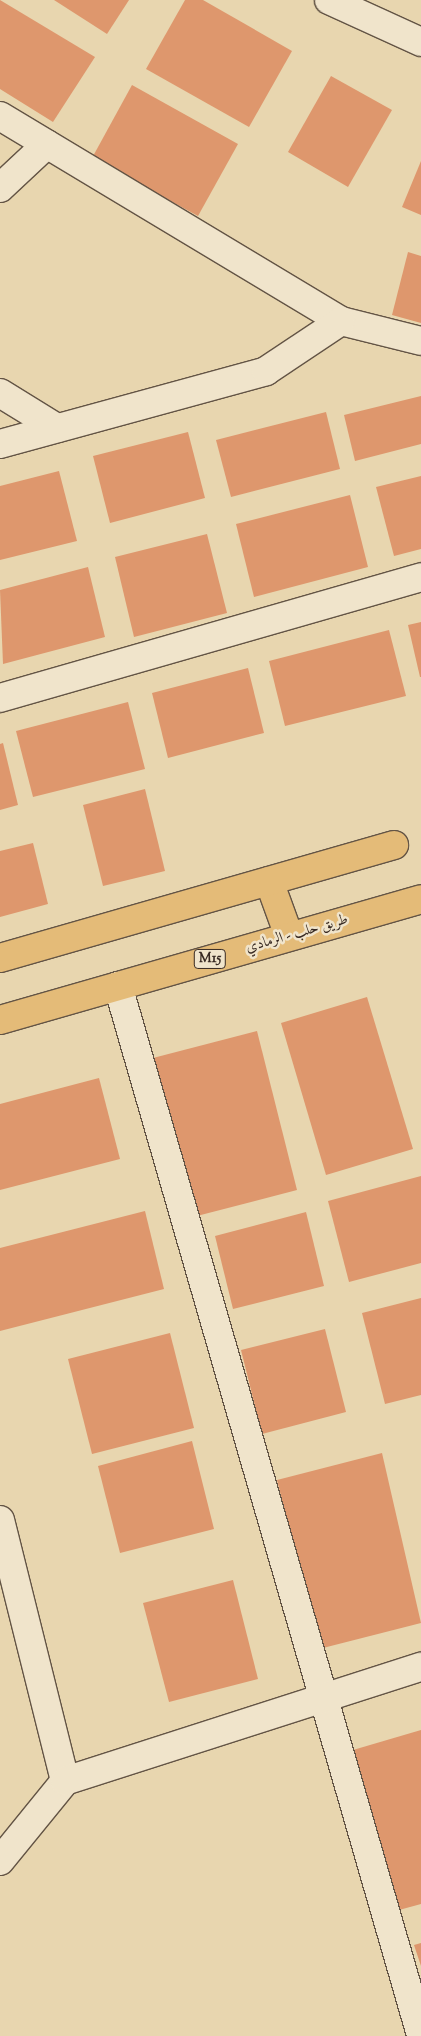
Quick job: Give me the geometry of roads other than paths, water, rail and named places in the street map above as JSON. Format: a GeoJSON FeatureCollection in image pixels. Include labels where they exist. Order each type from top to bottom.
{"type":"FeatureCollection","features":[{"type":"Feature","properties":{"kind":"highway"},"geometry":{"type":"LineString","coordinates":[[0,958],[394,845]]}},
{"type":"Feature","properties":{"kind":"highway"},"geometry":{"type":"LineString","coordinates":[[269,881],[288,936]]}},
{"type":"Feature","properties":{"kind":"highway","name":"طريق حلب - الرمادي"},"geometry":{"type":"LineString","coordinates":[[0,1020],[421,899]]}},
{"type":"Feature","properties":{"kind":"street"},"geometry":{"type":"LineString","coordinates":[[329,0],[421,42]]}},
{"type":"Feature","properties":{"kind":"street"},"geometry":{"type":"LineString","coordinates":[[0,116],[341,321],[421,341]]}},
{"type":"Feature","properties":{"kind":"street"},"geometry":{"type":"LineString","coordinates":[[0,188],[47,144]]}},
{"type":"Feature","properties":{"kind":"street"},"geometry":{"type":"LineString","coordinates":[[0,444],[266,370],[341,321]]}},
{"type":"Feature","properties":{"kind":"street"},"geometry":{"type":"LineString","coordinates":[[0,393],[57,428]]}},
{"type":"Feature","properties":{"kind":"street"},"geometry":{"type":"LineString","coordinates":[[0,698],[421,577]]}},
{"type":"Feature","properties":{"kind":"street"},"geometry":{"type":"LineString","coordinates":[[118,986],[421,2034]]}},
{"type":"Feature","properties":{"kind":"street"},"geometry":{"type":"LineString","coordinates":[[0,1520],[4,1556],[66,1781]]}},
{"type":"Feature","properties":{"kind":"street"},"geometry":{"type":"LineString","coordinates":[[0,1860],[66,1781],[421,1667]]}}]}
